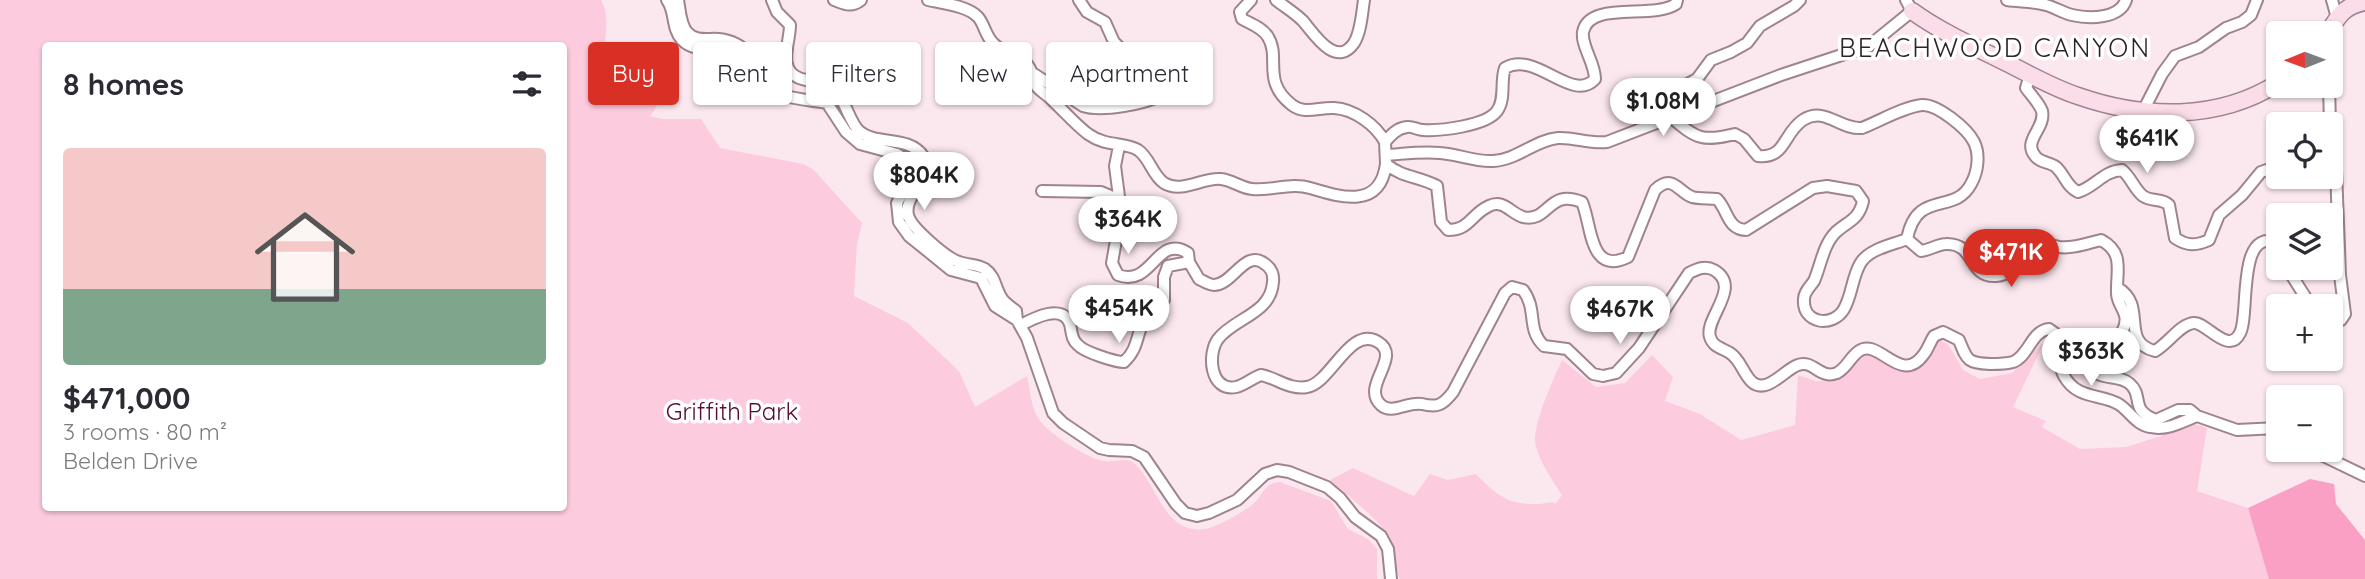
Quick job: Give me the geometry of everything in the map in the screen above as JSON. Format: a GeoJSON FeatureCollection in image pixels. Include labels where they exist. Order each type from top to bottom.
{"type":"FeatureCollection","features":[{"type":"Feature","properties":{"kind":"street"},"geometry":{"type":"LineString","coordinates":[[667,0],[677,32],[685,43],[693,46]]}},
{"type":"Feature","properties":{"kind":"street"},"geometry":{"type":"LineString","coordinates":[[678,0],[686,31],[698,39],[731,42]]}},
{"type":"Feature","properties":{"kind":"street"},"geometry":{"type":"LineString","coordinates":[[772,0],[777,12],[790,25],[785,61],[797,78],[806,80]]}},
{"type":"Feature","properties":{"kind":"street"},"geometry":{"type":"LineString","coordinates":[[834,0],[854,5],[861,0]]}},
{"type":"Feature","properties":{"kind":"street"},"geometry":{"type":"LineString","coordinates":[[928,0],[962,9],[978,17],[991,41],[999,48],[1013,53],[1034,74],[1083,106],[1101,109],[1156,97],[1163,93],[1162,81],[1126,54],[1114,42],[1105,22],[1087,12],[1079,0]]}},
{"type":"Feature","properties":{"kind":"street"},"geometry":{"type":"LineString","coordinates":[[1034,74],[1037,86],[1070,119],[1104,143],[1137,149],[1157,177],[1166,184],[1175,187],[1221,179],[1250,189],[1305,186],[1341,197],[1354,197],[1376,188],[1382,181],[1386,160],[1385,142],[1378,130],[1347,111],[1335,108],[1303,111],[1287,100],[1272,76],[1270,39],[1263,31],[1242,19],[1240,12],[1251,0]]}},
{"type":"Feature","properties":{"kind":"street"},"geometry":{"type":"LineString","coordinates":[[1276,0],[1302,20],[1326,49],[1336,52],[1345,51],[1353,44],[1364,0]]}},
{"type":"Feature","properties":{"kind":"street"},"geometry":{"type":"LineString","coordinates":[[1385,142],[1395,131],[1408,126],[1421,130],[1438,130],[1486,120],[1496,113],[1500,105],[1502,76],[1504,68],[1510,65],[1531,66],[1578,87],[1589,86],[1595,79],[1595,68],[1583,33],[1588,22],[1596,15],[1607,12],[1662,11],[1676,4],[1677,0]]}},
{"type":"Feature","properties":{"kind":"street"},"geometry":{"type":"LineString","coordinates":[[1800,0],[1760,26],[1747,43],[1711,60],[1696,79],[1677,90],[1670,102],[1671,117],[1699,137],[1712,139],[1735,134],[1744,139],[1758,156],[1769,157],[1778,152],[1790,133],[1804,120],[1815,116],[1827,116],[1852,129],[1862,128],[1919,106],[1930,105],[1939,109],[1954,120],[1974,142],[1977,170],[1970,186],[1959,197],[1914,215],[1907,239]]}},
{"type":"Feature","properties":{"kind":"street"},"geometry":{"type":"LineString","coordinates":[[2007,0],[2045,4],[2071,15],[2093,17],[2115,14],[2122,9],[2126,0]]}},
{"type":"Feature","properties":{"kind":"street"},"geometry":{"type":"LineString","coordinates":[[2143,111],[2162,74],[2175,56],[2199,47],[2226,28],[2242,22],[2251,15],[2257,0]]}},
{"type":"Feature","properties":{"kind":"street"},"geometry":{"type":"LineString","coordinates":[[2332,0],[2337,18]]}},
{"type":"Feature","properties":{"kind":"street"},"geometry":{"type":"LineString","coordinates":[[2335,21],[2350,5],[2365,2]]}},
{"type":"Feature","properties":{"kind":"street"},"geometry":{"type":"LineString","coordinates":[[1386,160],[1441,153],[1490,162],[1506,160],[1543,142],[1559,138],[1593,144],[1606,142],[1781,75],[1869,46],[1909,5],[1935,28],[2075,96],[2106,105],[2143,111],[2188,113],[2215,110],[2242,102],[2266,89]]}},
{"type":"Feature","properties":{"kind":"street"},"geometry":{"type":"LineString","coordinates":[[2030,75],[2026,88],[2043,114],[2042,122],[2031,140],[2033,155],[2040,161],[2053,165],[2070,188],[2078,192],[2092,186],[2106,172],[2122,170],[2145,198],[2165,201],[2169,205],[2175,237],[2182,243],[2200,245],[2209,240],[2219,215],[2242,195],[2261,172],[2266,170]]}},
{"type":"Feature","properties":{"kind":"street"},"geometry":{"type":"LineString","coordinates":[[830,105],[865,135],[911,146],[923,157],[925,179],[908,205],[912,223],[956,261],[987,270],[1002,299],[1016,312],[1052,413],[1063,423],[1104,450],[1132,451],[1144,457],[1176,504],[1185,513],[1197,516],[1237,500],[1270,472],[1289,472],[1327,487],[1355,517],[1381,536],[1388,549],[1391,579]]}},
{"type":"Feature","properties":{"kind":"street"},"geometry":{"type":"LineString","coordinates":[[838,105],[840,111]]}},
{"type":"Feature","properties":{"kind":"street"},"geometry":{"type":"LineString","coordinates":[[1119,146],[1115,166],[1121,212],[1112,263],[1118,275],[1133,278],[1143,274],[1157,257],[1172,248],[1188,253],[1189,262],[1199,279],[1215,285],[1222,283],[1255,259],[1271,269],[1274,279],[1267,300],[1258,310],[1220,336],[1214,346],[1212,371],[1226,387],[1236,387],[1261,375],[1297,388],[1310,387],[1358,341],[1366,338],[1381,344],[1386,351],[1386,362],[1374,390],[1375,397],[1382,406],[1391,409],[1414,403],[1437,407],[1446,402],[1453,392],[1500,301],[1512,288],[1523,289],[1530,299],[1534,333],[1544,346],[1567,349],[1593,374],[1602,376],[1616,373],[1639,348],[1689,273],[1710,267],[1718,273],[1723,283],[1724,295],[1709,324],[1710,337],[1715,345],[1737,359],[1755,385],[1768,384],[1793,366],[1802,363],[1811,365],[1821,373],[1835,373],[1843,369],[1856,352],[1863,348],[1872,348],[1897,365],[1912,364],[1924,355],[1934,336],[1943,332],[1959,340],[1967,359],[1975,363],[2014,362],[2023,355],[2038,333],[2049,330],[2063,339],[2064,351],[2060,368],[2064,377],[2075,388],[2089,396],[2122,405],[2142,424],[2150,427],[2166,428],[2197,416]]}},
{"type":"Feature","properties":{"kind":"street"},"geometry":{"type":"LineString","coordinates":[[1386,160],[1399,174],[1422,179],[1437,186],[1439,214],[1441,222],[1448,230],[1459,230],[1490,205],[1507,206],[1527,218],[1541,214],[1559,198],[1570,197],[1582,202],[1597,254],[1609,262],[1628,257],[1656,190],[1661,185],[1676,185],[1693,198],[1717,199],[1724,206],[1733,226],[1746,230],[1813,188],[1827,186],[1856,191],[1863,201],[1861,211],[1856,219],[1836,233],[1826,247],[1812,284],[1806,291],[1805,310],[1817,321],[1828,322],[1842,313],[1848,303],[1860,263],[1866,257],[1907,239]]}},
{"type":"Feature","properties":{"kind":"street"},"geometry":{"type":"LineString","coordinates":[[2337,189],[2342,294]]}},
{"type":"Feature","properties":{"kind":"street"},"geometry":{"type":"LineString","coordinates":[[1042,191],[1101,192],[1120,200]]}},
{"type":"Feature","properties":{"kind":"street"},"geometry":{"type":"LineString","coordinates":[[1907,239],[1921,251],[1934,249],[1944,243],[1958,245],[1968,251],[1976,268],[1983,275],[1996,276],[2007,274],[2019,253],[2034,241],[2043,241],[2058,247],[2073,247],[2101,240],[2116,252],[2117,296],[2124,307],[2126,318],[2118,337],[2098,354],[2094,365],[2098,374],[2107,379],[2128,382],[2134,388],[2139,409],[2156,419],[2164,418],[2178,410],[2190,410],[2197,416],[2236,430],[2266,429]]}},
{"type":"Feature","properties":{"kind":"street"},"geometry":{"type":"LineString","coordinates":[[2118,288],[2126,293],[2133,304],[2134,331],[2139,343],[2146,348],[2155,351],[2184,327],[2196,323],[2214,335],[2230,340],[2237,338],[2242,331],[2244,296],[2252,253],[2256,246],[2266,241]]}},
{"type":"Feature","properties":{"kind":"street"},"geometry":{"type":"LineString","coordinates":[[1019,323],[1056,313],[1062,314],[1069,321],[1073,339],[1079,347],[1114,362],[1124,362],[1132,354],[1148,316],[1164,300],[1164,277],[1168,266],[1189,262]]}},
{"type":"Feature","properties":{"kind":"street"},"geometry":{"type":"LineString","coordinates":[[2343,298],[2343,317]]}},
{"type":"Feature","properties":{"kind":"street"},"geometry":{"type":"LineString","coordinates":[[2336,462],[2365,476]]}},
{"type":"Feature","properties":{"kind":"green space","name":"Griffith Park"},"geometry":{"type":"Polygon","coordinates":[[[0,0],[601,0],[606,19],[605,42],[588,42],[588,105],[656,105],[650,116],[662,119],[701,119],[720,148],[803,164],[813,169],[862,223],[857,244],[854,296],[908,323],[959,371],[975,407],[1027,376],[1034,408],[1042,424],[1078,450],[1097,459],[1128,460],[1135,464],[1163,507],[1180,524],[1191,529],[1205,529],[1216,525],[1249,507],[1270,484],[1280,482],[1331,501],[1348,529],[1368,539],[1377,549],[1377,579],[0,579],[0,0]]]}},
{"type":"Feature","properties":{"kind":"green space"},"geometry":{"type":"Polygon","coordinates":[[[1940,340],[1948,344],[1963,370],[1980,379],[2012,373],[2045,341],[2013,407],[2046,421],[2042,427],[2080,449],[2126,447],[2164,435],[2189,422],[2207,428],[2197,491],[2248,508],[2262,555],[2320,579],[1400,579],[1388,535],[1374,518],[1330,480],[1353,468],[1414,496],[1430,474],[1448,480],[1476,474],[1508,500],[1537,504],[1556,503],[1562,495],[1541,460],[1535,439],[1544,404],[1562,360],[1596,387],[1625,383],[1652,355],[1673,377],[1665,401],[1700,414],[1741,440],[1795,425],[1798,375],[1816,381],[1837,381],[1858,357],[1870,351],[1895,368],[1905,370],[1940,340]]]}},
{"type":"Feature","properties":{"kind":"shaded area"},"geometry":{"type":"Polygon","coordinates":[[[2310,479],[2334,484],[2336,504],[2365,540],[2365,579],[2269,579],[2248,508],[2310,479]]]}},
{"type":"Feature","properties":{"kind":"district","name":"BEACHWOOD CANYON"},"geometry":{"type":"Point","coordinates":[1995,47]}}]}
